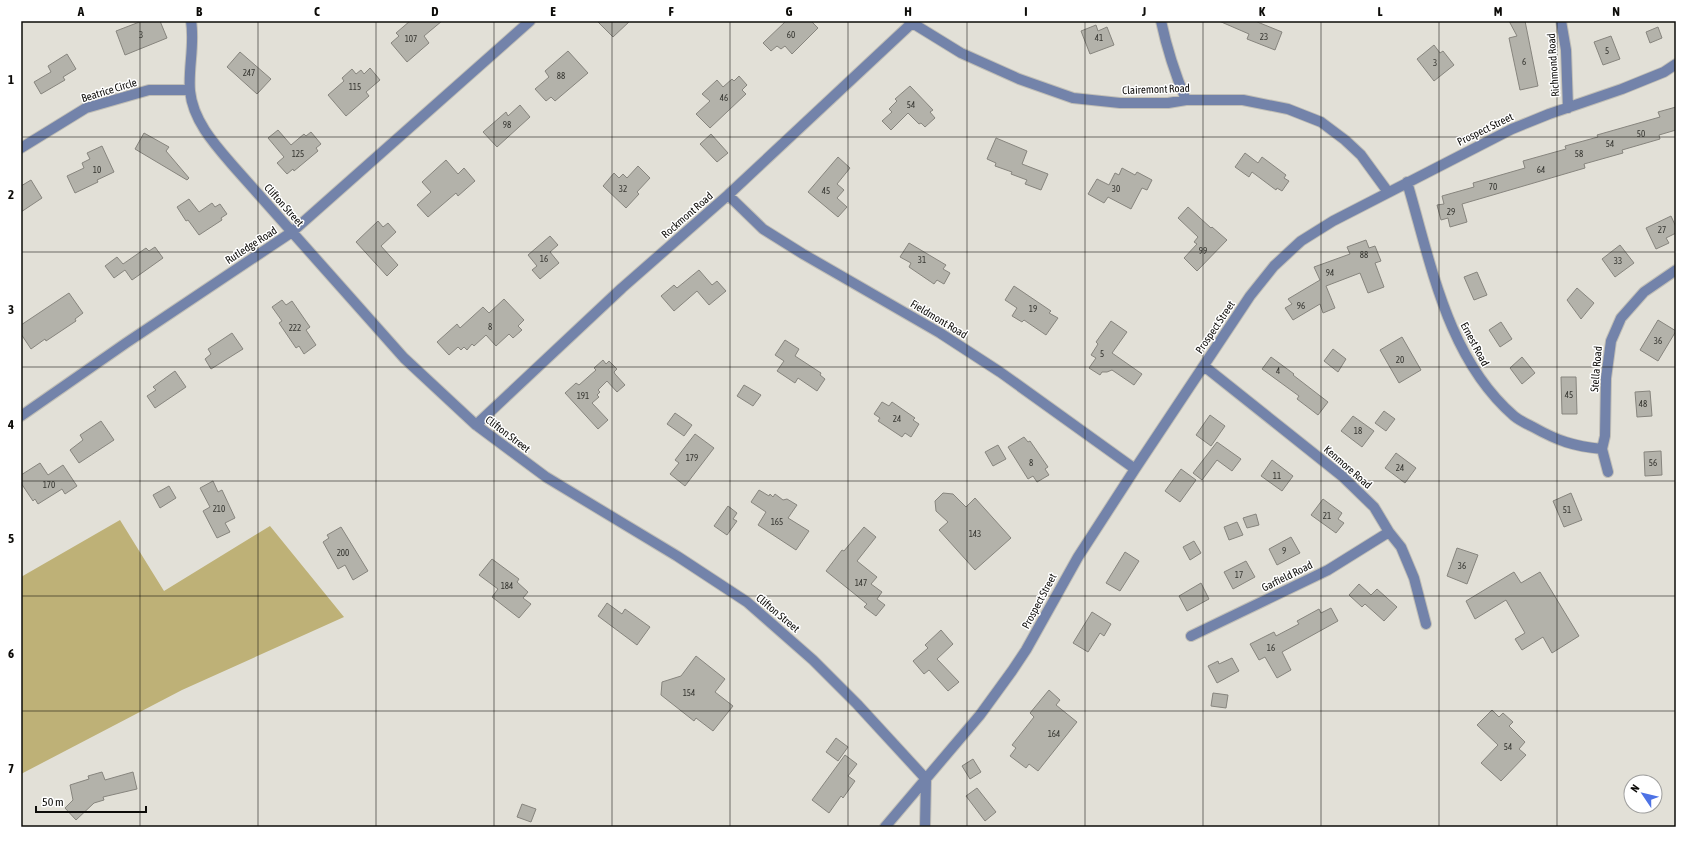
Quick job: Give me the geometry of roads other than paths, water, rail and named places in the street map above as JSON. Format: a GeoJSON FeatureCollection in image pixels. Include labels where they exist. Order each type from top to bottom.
{"type":"FeatureCollection","features":[{"type":"Feature","properties":{"kind":"street","name":"Clifton Street"},"geometry":{"type":"LineString","coordinates":[[191,21],[190,90],[193,109],[218,148],[404,358],[476,425],[546,477],[677,556],[746,602],[814,660],[858,704],[926,779]]}},
{"type":"Feature","properties":{"kind":"street","name":"Rutledge Road"},"geometry":{"type":"LineString","coordinates":[[21,416],[126,343],[292,232],[530,21]]}},
{"type":"Feature","properties":{"kind":"street"},"geometry":{"type":"LineString","coordinates":[[1161,21],[1165,42],[1176,76],[1186,100]]}},
{"type":"Feature","properties":{"kind":"street","name":"Richmond Road"},"geometry":{"type":"LineString","coordinates":[[1561,21],[1566,50],[1568,108]]}},
{"type":"Feature","properties":{"kind":"street","name":"Clairemont Road"},"geometry":{"type":"LineString","coordinates":[[911,22],[961,53],[1019,79],[1073,98],[1120,103],[1168,103],[1186,100],[1243,100],[1288,109],[1320,122],[1345,140],[1361,155],[1388,192]]}},
{"type":"Feature","properties":{"kind":"street","name":"Rockmont Road"},"geometry":{"type":"LineString","coordinates":[[476,425],[622,288],[728,195],[911,22]]}},
{"type":"Feature","properties":{"kind":"street","name":"Prospect Street"},"geometry":{"type":"LineString","coordinates":[[885,827],[980,715],[1012,672],[1040,627],[1078,557],[1250,296],[1274,266],[1316,231],[1407,182],[1524,123],[1640,82],[1664,72],[1676,64]]}},
{"type":"Feature","properties":{"kind":"street","name":"Beatrice Circle"},"geometry":{"type":"LineString","coordinates":[[21,148],[86,108],[149,90],[190,90]]}},
{"type":"Feature","properties":{"kind":"street","name":"Ernest Road"},"geometry":{"type":"LineString","coordinates":[[1407,182],[1446,312],[1467,356],[1484,383],[1515,417],[1555,439],[1580,447],[1602,449]]}},
{"type":"Feature","properties":{"kind":"street","name":"Fieldmont Road"},"geometry":{"type":"LineString","coordinates":[[728,195],[763,229],[809,258],[964,348],[1035,396],[1135,469]]}},
{"type":"Feature","properties":{"kind":"street","name":"Stella Road"},"geometry":{"type":"LineString","coordinates":[[1608,472],[1602,449],[1605,436],[1606,378],[1611,341],[1621,318],[1644,292],[1676,270]]}},
{"type":"Feature","properties":{"kind":"street","name":"Kenmore Road"},"geometry":{"type":"LineString","coordinates":[[1204,366],[1342,476],[1374,507],[1389,532],[1401,548],[1414,578],[1426,624]]}},
{"type":"Feature","properties":{"kind":"street","name":"Garfield Road"},"geometry":{"type":"LineString","coordinates":[[1191,636],[1328,570],[1389,532]]}},
{"type":"Feature","properties":{"kind":"street"},"geometry":{"type":"LineString","coordinates":[[925,827],[926,779]]}}]}
